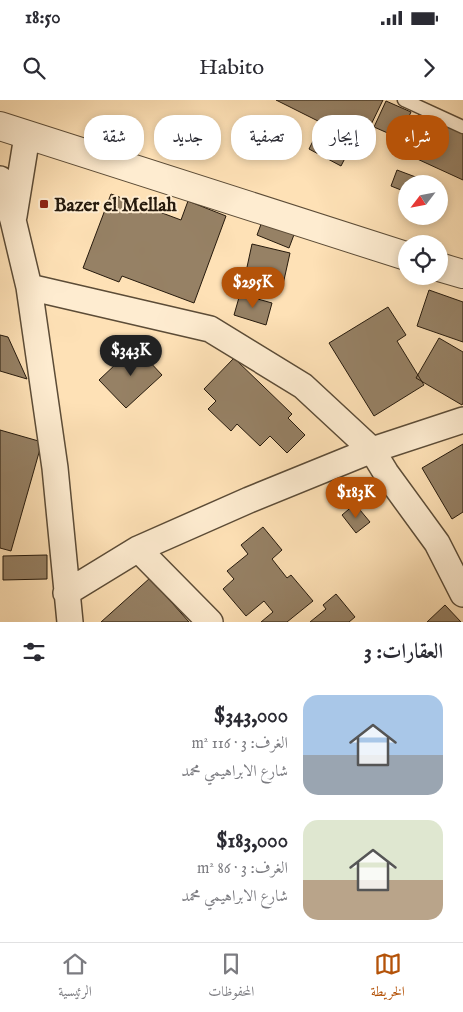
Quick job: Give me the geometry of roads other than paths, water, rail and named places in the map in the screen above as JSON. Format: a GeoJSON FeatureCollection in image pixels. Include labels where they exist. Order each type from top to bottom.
{"type":"FeatureCollection","features":[{"type":"Feature","properties":{"kind":"street"},"geometry":{"type":"LineString","coordinates":[[0,126],[398,253]]}},
{"type":"Feature","properties":{"kind":"street"},"geometry":{"type":"LineString","coordinates":[[13,220],[28,136]]}},
{"type":"Feature","properties":{"kind":"street"},"geometry":{"type":"LineString","coordinates":[[0,179],[13,220],[29,287],[54,468],[70,622]]}},
{"type":"Feature","properties":{"kind":"street"},"geometry":{"type":"LineString","coordinates":[[448,270],[463,274]]}},
{"type":"Feature","properties":{"kind":"street"},"geometry":{"type":"LineString","coordinates":[[29,287],[210,330],[303,386],[372,450],[437,543],[463,594]]}},
{"type":"Feature","properties":{"kind":"street"},"geometry":{"type":"LineString","coordinates":[[66,592],[138,549],[249,500],[372,450],[463,420]]}},
{"type":"Feature","properties":{"kind":"street"},"geometry":{"type":"LineString","coordinates":[[138,549],[210,622]]}},
{"type":"Feature","properties":{"kind":"lane"},"geometry":{"type":"LineString","coordinates":[[404,100],[418,103],[463,127]]}},
{"type":"Feature","properties":{"kind":"place","name":"Bazer el Mellah"},"geometry":{"type":"Point","coordinates":[44,204]}}]}
